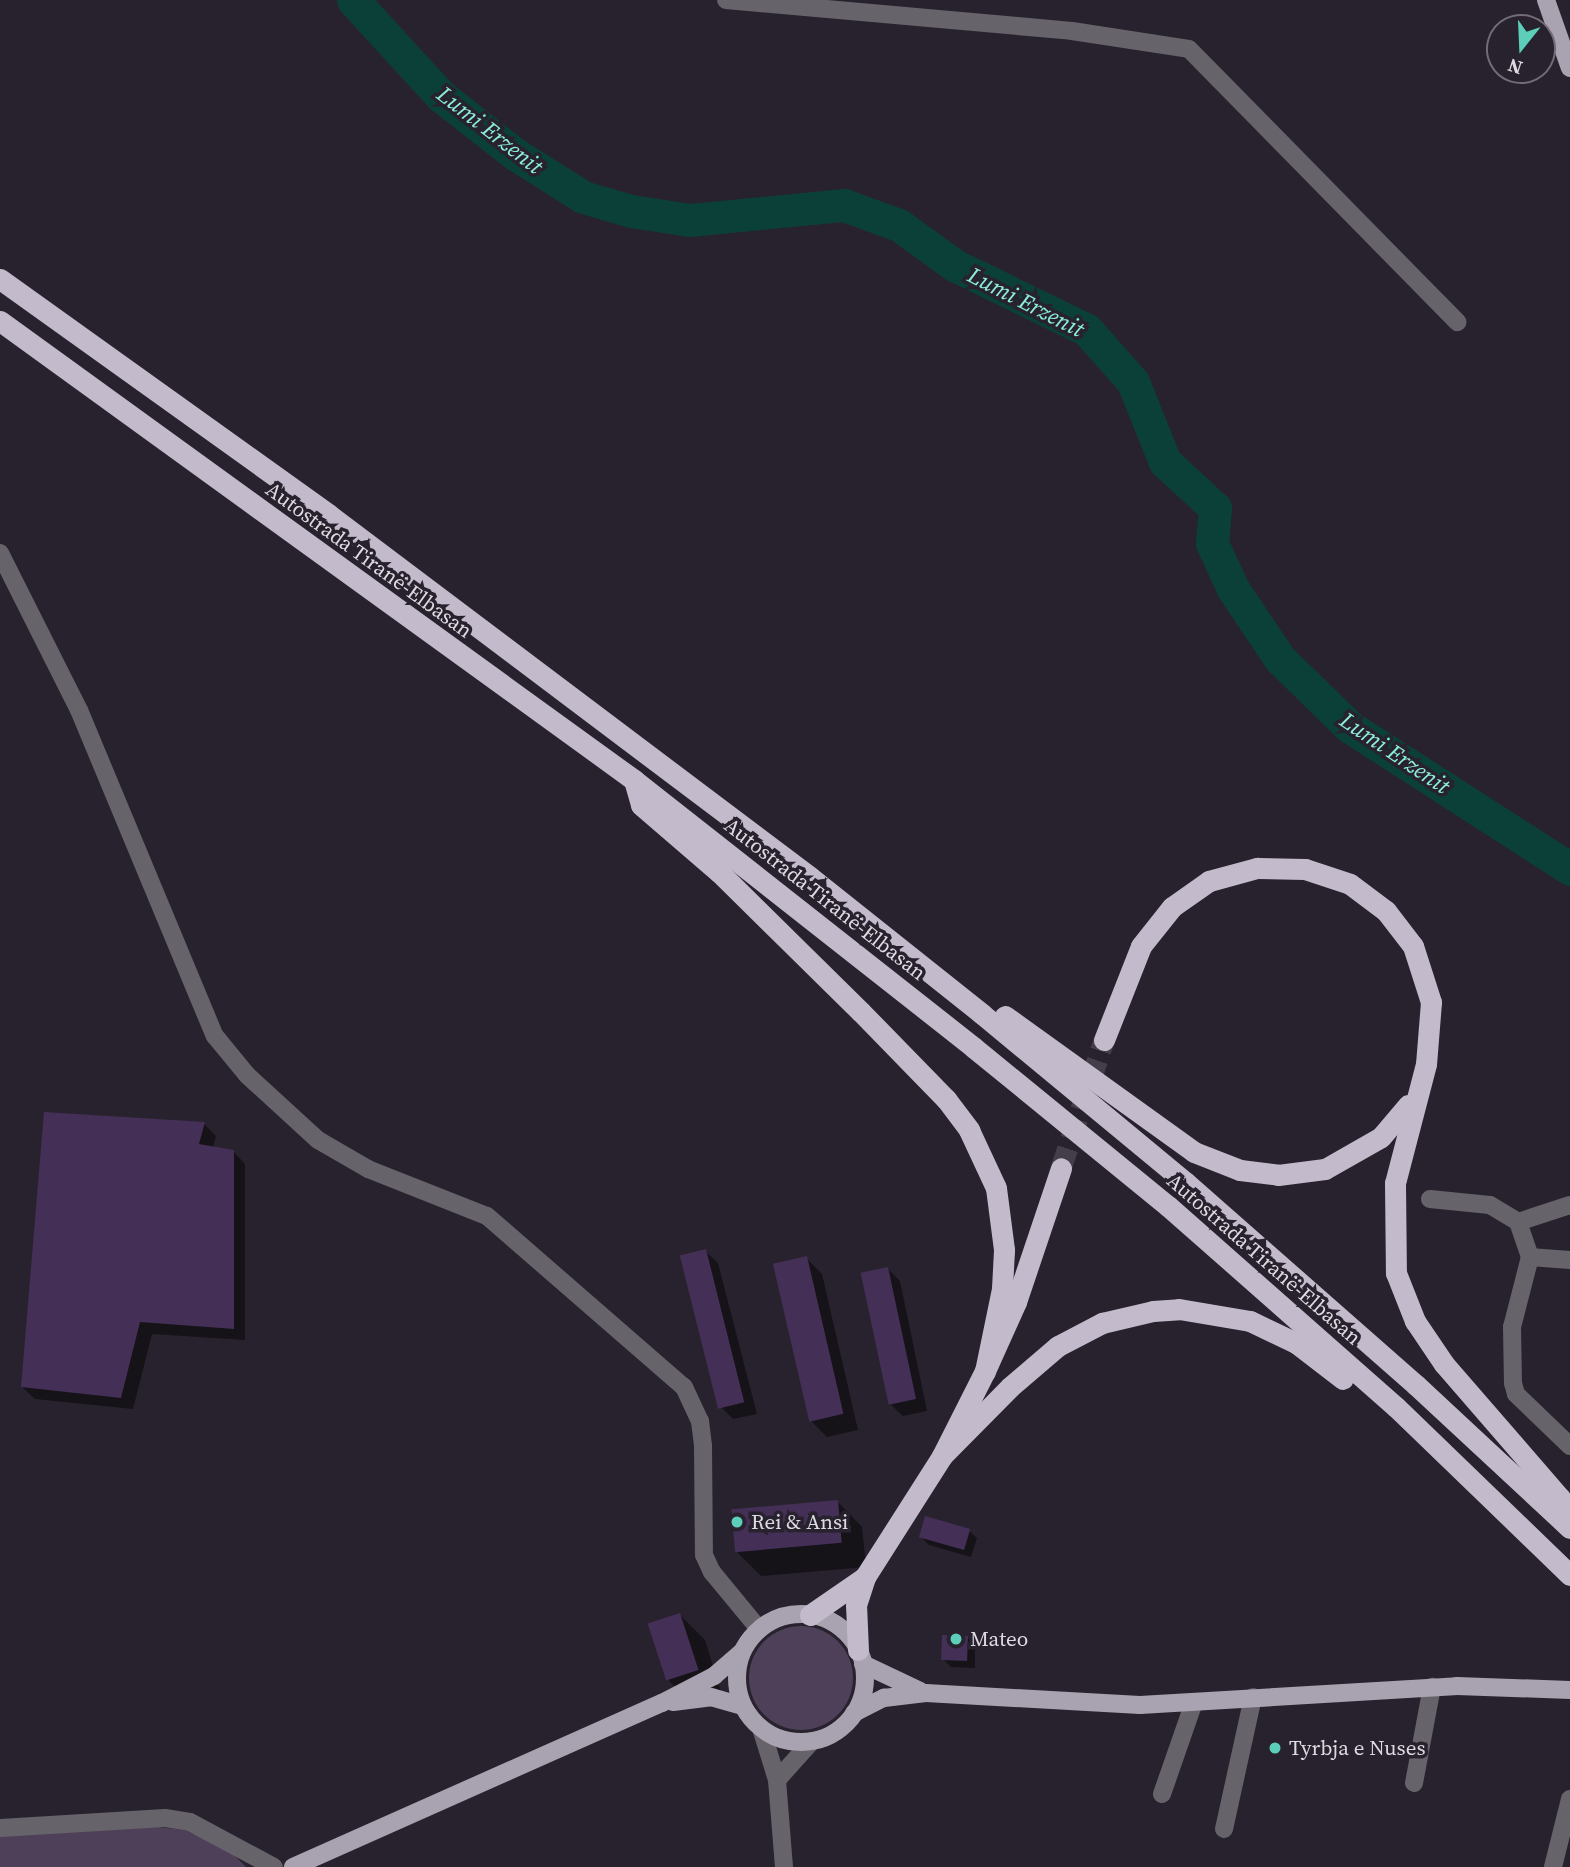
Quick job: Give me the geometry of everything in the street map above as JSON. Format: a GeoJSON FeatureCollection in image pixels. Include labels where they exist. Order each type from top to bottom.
{"type":"FeatureCollection","features":[{"type":"Feature","properties":{"kind":"highway","name":"Autostrada Tiranë-Elbasan"},"geometry":{"type":"LineString","coordinates":[[0,279],[362,538],[726,813],[982,1014],[1185,1182],[1416,1384],[1567,1525]]}},
{"type":"Feature","properties":{"kind":"highway","name":"Autostrada Tiranë-Elbasan"},"geometry":{"type":"LineString","coordinates":[[0,321],[634,779],[1168,1206],[1396,1407],[1570,1575]]}},
{"type":"Feature","properties":{"kind":"highway"},"geometry":{"type":"LineString","coordinates":[[634,779],[641,805],[719,872],[861,1012],[946,1099],[969,1130],[996,1188],[1004,1250],[1002,1289],[985,1371]]}},
{"type":"Feature","properties":{"kind":"highway"},"geometry":{"type":"LineString","coordinates":[[1104,1040],[1136,955],[1154,927],[1181,900],[1209,881],[1233,872],[1281,866],[1329,875],[1369,896],[1413,946],[1431,1002],[1430,1044],[1395,1183],[1396,1273],[1415,1321],[1444,1364],[1560,1498],[1567,1525]]}},
{"type":"Feature","properties":{"kind":"highway"},"geometry":{"type":"LineString","coordinates":[[982,1014],[1005,1015],[1194,1152],[1222,1165],[1260,1174],[1325,1169],[1362,1151],[1397,1121],[1420,1081]]}},
{"type":"Feature","properties":{"kind":"highway"},"geometry":{"type":"LineString","coordinates":[[861,1657],[856,1605],[865,1577],[943,1456],[985,1371],[1016,1302],[1061,1168]]}},
{"type":"Feature","properties":{"kind":"highway"},"geometry":{"type":"LineString","coordinates":[[943,1456],[1010,1387],[1058,1346],[1102,1323],[1153,1311],[1179,1309],[1250,1321],[1296,1343],[1375,1408],[1396,1407]]}},
{"type":"Feature","properties":{"kind":"highway"},"geometry":{"type":"LineString","coordinates":[[810,1615],[865,1577]]}},
{"type":"Feature","properties":{"kind":"main road"},"geometry":{"type":"LineString","coordinates":[[1546,0],[1570,68]]}},
{"type":"Feature","properties":{"kind":"main road"},"geometry":{"type":"LineString","coordinates":[[304,1865],[662,1703],[713,1676],[742,1652],[759,1629],[784,1616],[810,1615],[834,1623],[861,1657],[926,1693]]}},
{"type":"Feature","properties":{"kind":"main road"},"geometry":{"type":"LineString","coordinates":[[742,1652],[737,1679],[743,1706],[761,1728],[786,1740],[812,1741],[836,1731],[854,1713],[884,1698],[926,1693],[1086,1705],[1194,1702],[1432,1687],[1570,1690]]}},
{"type":"Feature","properties":{"kind":"main road"},"geometry":{"type":"LineString","coordinates":[[854,1713],[864,1689],[861,1657]]}},
{"type":"Feature","properties":{"kind":"main road"},"geometry":{"type":"LineString","coordinates":[[662,1703],[711,1697],[743,1706]]}},
{"type":"Feature","properties":{"kind":"street"},"geometry":{"type":"LineString","coordinates":[[726,0],[1072,31],[1189,49],[1457,322]]}},
{"type":"Feature","properties":{"kind":"street"},"geometry":{"type":"LineString","coordinates":[[0,553],[79,710],[215,1036],[247,1075],[318,1140],[368,1168],[487,1216],[684,1387],[700,1421],[703,1446],[704,1555],[712,1572],[759,1629]]}},
{"type":"Feature","properties":{"kind":"street"},"geometry":{"type":"LineString","coordinates":[[1430,1199],[1490,1205],[1518,1222],[1530,1257],[1514,1317],[1513,1382],[1516,1394],[1570,1446]]}},
{"type":"Feature","properties":{"kind":"street"},"geometry":{"type":"LineString","coordinates":[[1518,1222],[1570,1205]]}},
{"type":"Feature","properties":{"kind":"street"},"geometry":{"type":"LineString","coordinates":[[1530,1257],[1570,1260]]}},
{"type":"Feature","properties":{"kind":"street"},"geometry":{"type":"LineString","coordinates":[[1414,1783],[1432,1687]]}},
{"type":"Feature","properties":{"kind":"street"},"geometry":{"type":"LineString","coordinates":[[1224,1829],[1253,1697]]}},
{"type":"Feature","properties":{"kind":"street"},"geometry":{"type":"LineString","coordinates":[[1162,1794],[1194,1702]]}},
{"type":"Feature","properties":{"kind":"street"},"geometry":{"type":"LineString","coordinates":[[761,1728],[778,1780],[784,1867]]}},
{"type":"Feature","properties":{"kind":"street"},"geometry":{"type":"LineString","coordinates":[[778,1780],[812,1741]]}},
{"type":"Feature","properties":{"kind":"street"},"geometry":{"type":"LineString","coordinates":[[1553,1867],[1570,1799]]}},
{"type":"Feature","properties":{"kind":"street"},"geometry":{"type":"LineString","coordinates":[[0,1828],[165,1818],[190,1822],[274,1867]]}},
{"type":"Feature","properties":{"kind":"shaded area"},"geometry":{"type":"Polygon","coordinates":[[[801,1626],[821,1630],[838,1641],[849,1658],[853,1678],[849,1698],[838,1715],[821,1726],[801,1730],[781,1726],[764,1715],[753,1698],[749,1678],[753,1658],[764,1641],[781,1630],[801,1626]]]}},
{"type":"Feature","properties":{"kind":"shaded area"},"geometry":{"type":"Polygon","coordinates":[[[157,1827],[185,1830],[229,1850],[246,1867],[0,1867],[0,1836],[157,1827]]]}},
{"type":"Feature","properties":{"kind":"building"},"geometry":{"type":"Polygon","coordinates":[[[44,1112],[205,1122],[199,1144],[234,1150],[234,1329],[140,1322],[121,1398],[21,1387],[44,1112]]]}},
{"type":"Feature","properties":{"kind":"building"},"geometry":{"type":"Polygon","coordinates":[[[706,1249],[744,1402],[718,1409],[680,1256],[706,1249]]]}},
{"type":"Feature","properties":{"kind":"building"},"geometry":{"type":"Polygon","coordinates":[[[807,1256],[843,1414],[809,1422],[773,1264],[807,1256]]]}},
{"type":"Feature","properties":{"kind":"building"},"geometry":{"type":"Polygon","coordinates":[[[888,1267],[916,1399],[889,1405],[861,1273],[888,1267]]]}},
{"type":"Feature","properties":{"kind":"building"},"geometry":{"type":"Polygon","coordinates":[[[838,1500],[842,1543],[735,1552],[731,1509],[838,1500]]]}},
{"type":"Feature","properties":{"kind":"building"},"geometry":{"type":"Polygon","coordinates":[[[925,1516],[970,1529],[964,1550],[919,1537],[925,1516]]]}},
{"type":"Feature","properties":{"kind":"building"},"geometry":{"type":"Polygon","coordinates":[[[680,1613],[699,1670],[666,1681],[648,1624],[680,1613]]]}},
{"type":"Feature","properties":{"kind":"building"},"geometry":{"type":"Polygon","coordinates":[[[942,1635],[968,1636],[967,1661],[941,1660],[942,1635]]]}},
{"type":"Feature","properties":{"kind":"waterway","name":"Lumi Erzenit"},"geometry":{"type":"LineString","coordinates":[[353,0],[441,96],[515,154],[583,197],[631,211],[690,220],[844,205],[899,225],[954,265],[1087,330],[1133,382],[1165,462],[1215,508],[1212,543],[1233,589],[1280,659],[1350,727],[1570,869]]}},
{"type":"Feature","properties":{"kind":"tunnel"},"geometry":{"type":"LineString","coordinates":[[1061,1168],[1104,1040]]}},
{"type":"Feature","properties":{"kind":"place","name":"Rei & Ansi"},"geometry":{"type":"Point","coordinates":[737,1522]}},
{"type":"Feature","properties":{"kind":"place","name":"Mateo"},"geometry":{"type":"Point","coordinates":[956,1639]}},
{"type":"Feature","properties":{"kind":"place","name":"Tyrbja e Nuses"},"geometry":{"type":"Point","coordinates":[1275,1748]}}]}
